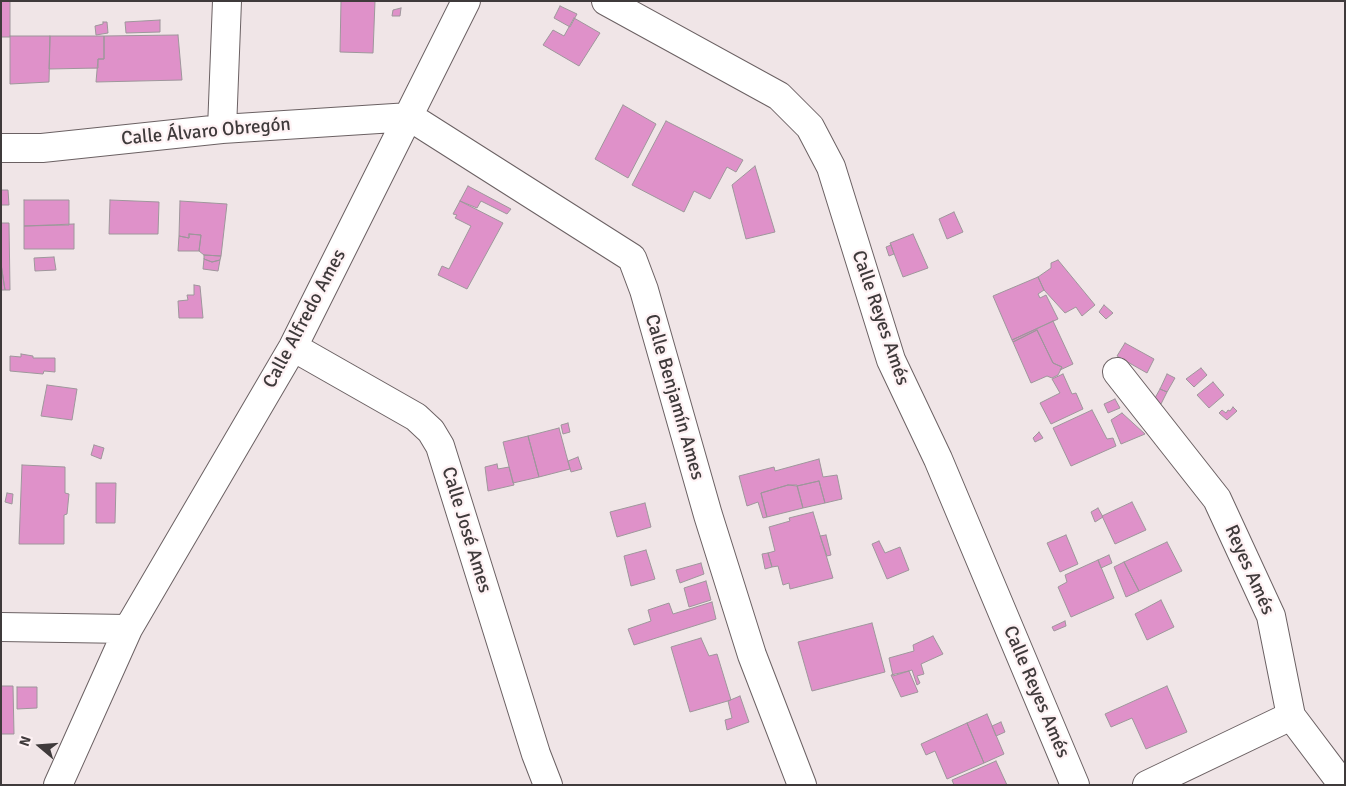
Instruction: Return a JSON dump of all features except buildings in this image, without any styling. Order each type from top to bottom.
[{"type":"street","points":[[222,129],[227,1]]},
{"type":"street","name":"Calle Alfredo Ames","points":[[58,785],[128,629],[293,347],[410,117],[466,1]]},
{"type":"street","name":"Calle Reyes Amés","points":[[606,1],[780,96],[810,126],[830,167],[891,360],[938,459],[1075,785]]},
{"type":"street","name":"Calle Álvaro Obregón","points":[[1,148],[42,148],[222,129],[410,117]]},
{"type":"street","name":"Calle Benjamín Ames","points":[[410,117],[632,258],[644,290],[708,515],[752,655],[802,785]]},
{"type":"street","name":"Calle José Ames","points":[[293,347],[416,417],[431,431],[440,446],[536,754],[548,785]]},
{"type":"street","name":"Reyes Amés","points":[[1117,372],[1217,499],[1271,616],[1290,716],[1343,785]]},
{"type":"street","points":[[1,627],[128,629]]},
{"type":"street","points":[[1147,785],[1290,716]]}]
